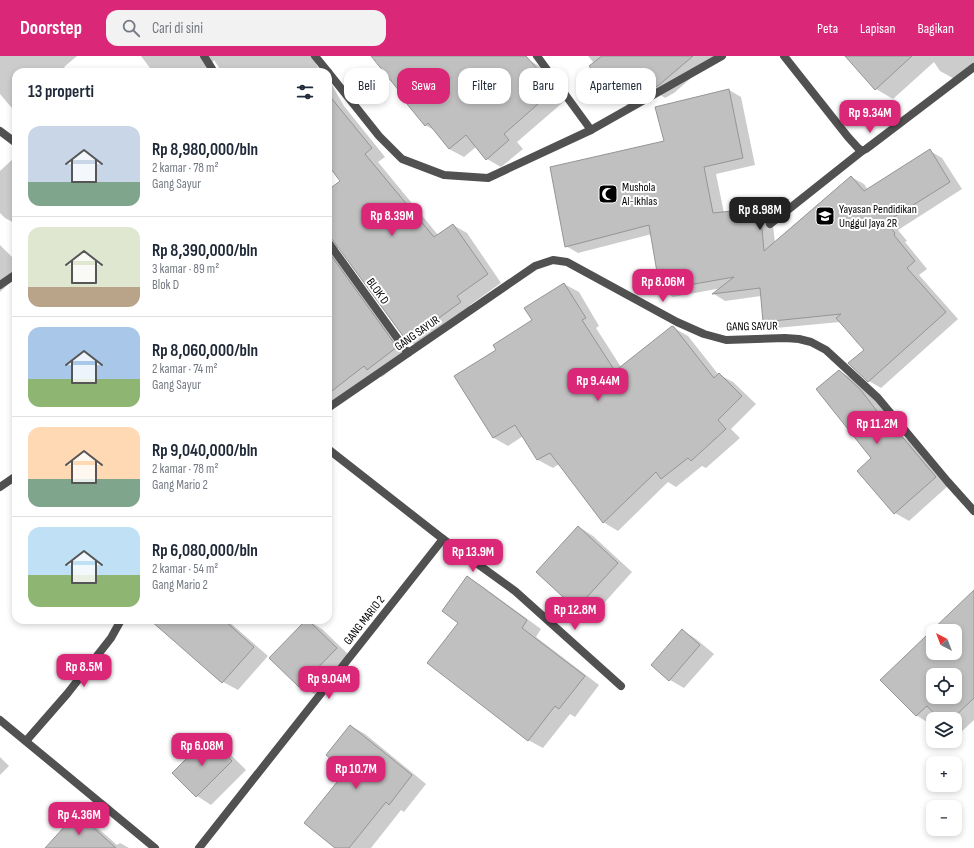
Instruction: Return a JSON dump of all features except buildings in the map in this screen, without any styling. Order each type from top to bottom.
[{"type":"street","points":[[204,56],[212,68]]},
{"type":"street","points":[[316,56],[325,68]]},
{"type":"street","points":[[537,56],[591,130]]},
{"type":"street","points":[[332,77],[379,136],[402,159],[444,175],[488,178],[591,130],[722,56]]},
{"type":"street","points":[[784,56],[853,142],[862,150]]},
{"type":"street","points":[[770,224],[862,150],[866,149],[974,67]]},
{"type":"street","points":[[0,131],[12,140]]},
{"type":"street","name":"BLOK D","points":[[332,248],[408,353]]},
{"type":"street","name":"GANG SAYUR","points":[[332,405],[535,266],[553,260],[567,262],[677,322],[704,334],[726,340],[799,339],[811,342],[826,350],[878,398],[974,511]]},
{"type":"street","points":[[0,285],[12,277]]},
{"type":"street","points":[[332,452],[443,539],[515,591],[620,686]]},
{"type":"street","points":[[0,487],[12,479]]},
{"type":"street","name":"GANG MARIO 2","points":[[199,848],[443,539]]},
{"type":"street","points":[[26,741],[67,694],[111,638],[119,624]]},
{"type":"street","points":[[0,720],[155,848]]},
{"type":"place","name":"Mushola Al-Ikhlas","points":[[608,194]]},
{"type":"place","name":"Yayasan Pendidikan Unggul Jaya 2R","points":[[825,216]]}]
